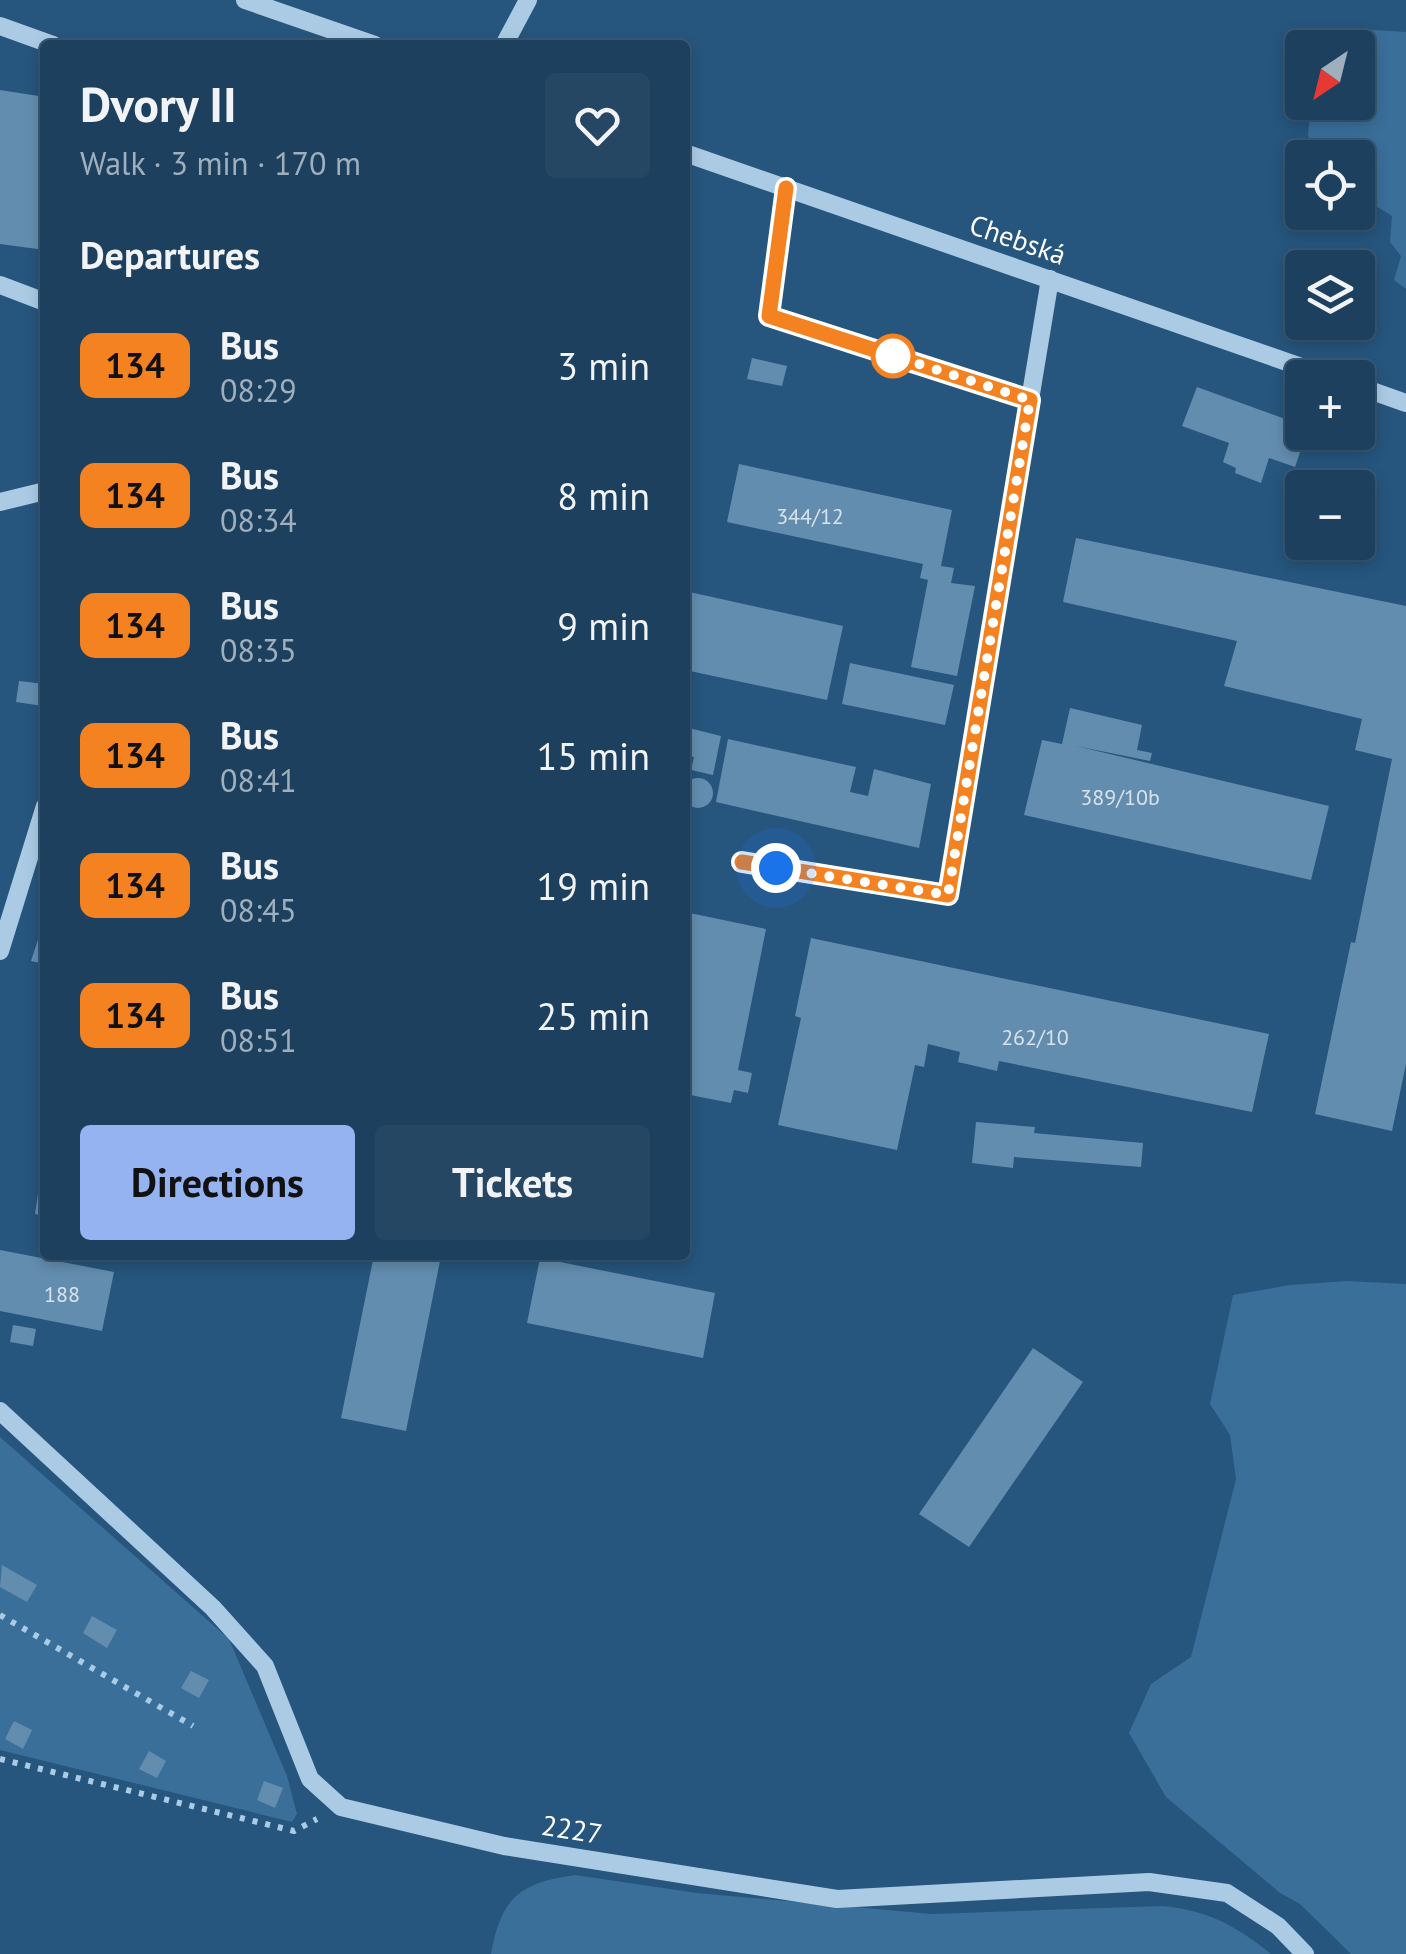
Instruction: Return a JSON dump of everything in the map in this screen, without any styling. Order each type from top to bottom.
[{"type":"street","points":[[245,0],[360,40]]},
{"type":"street","points":[[507,40],[528,0]]},
{"type":"street","points":[[0,26],[40,40]]},
{"type":"street","name":"Chebská","points":[[690,154],[1285,361]]},
{"type":"street","points":[[786,188],[769,316],[1030,400]]},
{"type":"street","points":[[742,862],[948,895],[1050,279]]},
{"type":"street","points":[[0,285],[40,300]]},
{"type":"street","points":[[1375,392],[1406,403]]},
{"type":"street","points":[[0,502],[40,491]]},
{"type":"street","points":[[0,952],[40,822]]},
{"type":"street","points":[[0,1411],[214,1608],[265,1666],[310,1779],[340,1807]]},
{"type":"street","name":"2227","points":[[340,1807],[504,1846],[836,1899],[1149,1882],[1226,1893],[1278,1926],[1305,1954]]},
{"type":"path","points":[[0,1615],[193,1726]]},
{"type":"path","points":[[0,1760],[294,1831],[340,1807]]},
{"type":"shaded area","points":[[1375,30],[1406,32],[1406,289],[1394,280],[1401,256],[1390,242],[1392,216],[1375,206],[1375,140],[1309,140],[1309,120],[1375,120]]},
{"type":"shaded area","points":[[1348,1281],[1406,1284],[1406,1954],[1351,1954],[1300,1904],[1280,1893],[1166,1797],[1129,1733],[1151,1684],[1191,1657],[1236,1479],[1230,1435],[1210,1404],[1233,1295],[1290,1285]]},
{"type":"shaded area","points":[[0,1437],[229,1639],[287,1776],[297,1814],[292,1822],[0,1750]]},
{"type":"shaded area","points":[[575,1875],[697,1893],[932,1914],[1163,1906],[1221,1921],[1271,1954],[491,1954],[500,1919],[516,1897],[540,1883]]},
{"type":"building","points":[[0,90],[40,96],[40,249],[0,244]]},
{"type":"building","points":[[752,358],[787,366],[782,386],[747,379]]},
{"type":"building","points":[[1197,387],[1285,419],[1285,450],[1301,450],[1295,467],[1269,458],[1261,483],[1235,473],[1236,468],[1223,462],[1229,443],[1182,426]]},
{"type":"building","points":[[739,464],[952,510],[941,566],[954,568],[951,583],[975,586],[957,676],[911,667],[928,580],[920,578],[923,564],[727,522]]},
{"type":"building","points":[[1076,538],[1406,606],[1406,1064],[1392,1131],[1315,1114],[1392,759],[1355,750],[1362,719],[1224,686],[1237,641],[1063,602]]},
{"type":"building","points":[[690,592],[843,626],[827,700],[690,671]]},
{"type":"building","points":[[850,663],[954,685],[945,725],[842,704]]},
{"type":"building","points":[[19,681],[40,683],[40,706],[16,702]]},
{"type":"building","points":[[1070,708],[1142,725],[1137,750],[1152,753],[1150,761],[1076,746],[1329,806],[1311,880],[1024,815],[1042,740],[1062,744]]},
{"type":"building","points":[[690,728],[721,736],[713,775],[691,770],[694,757],[690,756]]},
{"type":"building","points":[[728,739],[856,767],[850,792],[868,796],[874,769],[931,784],[919,848],[716,802]]},
{"type":"building","points":[[704,779],[712,787],[709,804],[690,806],[690,780]]},
{"type":"building","points":[[690,913],[766,929],[738,1070],[752,1073],[748,1093],[734,1090],[731,1103],[690,1095]]},
{"type":"building","points":[[40,933],[40,963],[31,961]]},
{"type":"building","points":[[811,938],[1269,1034],[1252,1112],[999,1061],[997,1071],[958,1062],[960,1052],[928,1044],[924,1067],[915,1065],[897,1150],[778,1125],[801,1018],[795,1016]]},
{"type":"building","points":[[976,1122],[1035,1127],[1034,1133],[1143,1143],[1141,1167],[1014,1157],[1013,1168],[972,1163]]},
{"type":"building","points":[[40,1181],[40,1215],[35,1214]]},
{"type":"building","points":[[0,1250],[114,1272],[102,1331],[0,1311]]},
{"type":"building","points":[[373,1260],[440,1260],[406,1431],[341,1418]]},
{"type":"building","points":[[540,1260],[715,1293],[703,1358],[527,1323]]},
{"type":"building","points":[[13,1325],[36,1329],[33,1346],[10,1342]]},
{"type":"building","points":[[1033,1348],[1083,1382],[969,1547],[919,1514]]},
{"type":"building","points":[[2,1565],[37,1585],[27,1602],[0,1587]]},
{"type":"building","points":[[92,1616],[117,1630],[107,1648],[83,1633]]},
{"type":"building","points":[[191,1671],[209,1680],[199,1698],[181,1688]]},
{"type":"building","points":[[14,1721],[32,1730],[23,1749],[5,1739]]},
{"type":"building","points":[[149,1751],[166,1761],[157,1778],[139,1769]]},
{"type":"building","points":[[264,1781],[283,1788],[275,1808],[257,1800]]},
{"type":"bus line","name":"134","points":[[742,862],[948,895],[1030,400],[769,316],[786,188]]},
{"type":"route","points":[[776,868],[948,895],[1030,400],[876,350],[893,356]]}]
